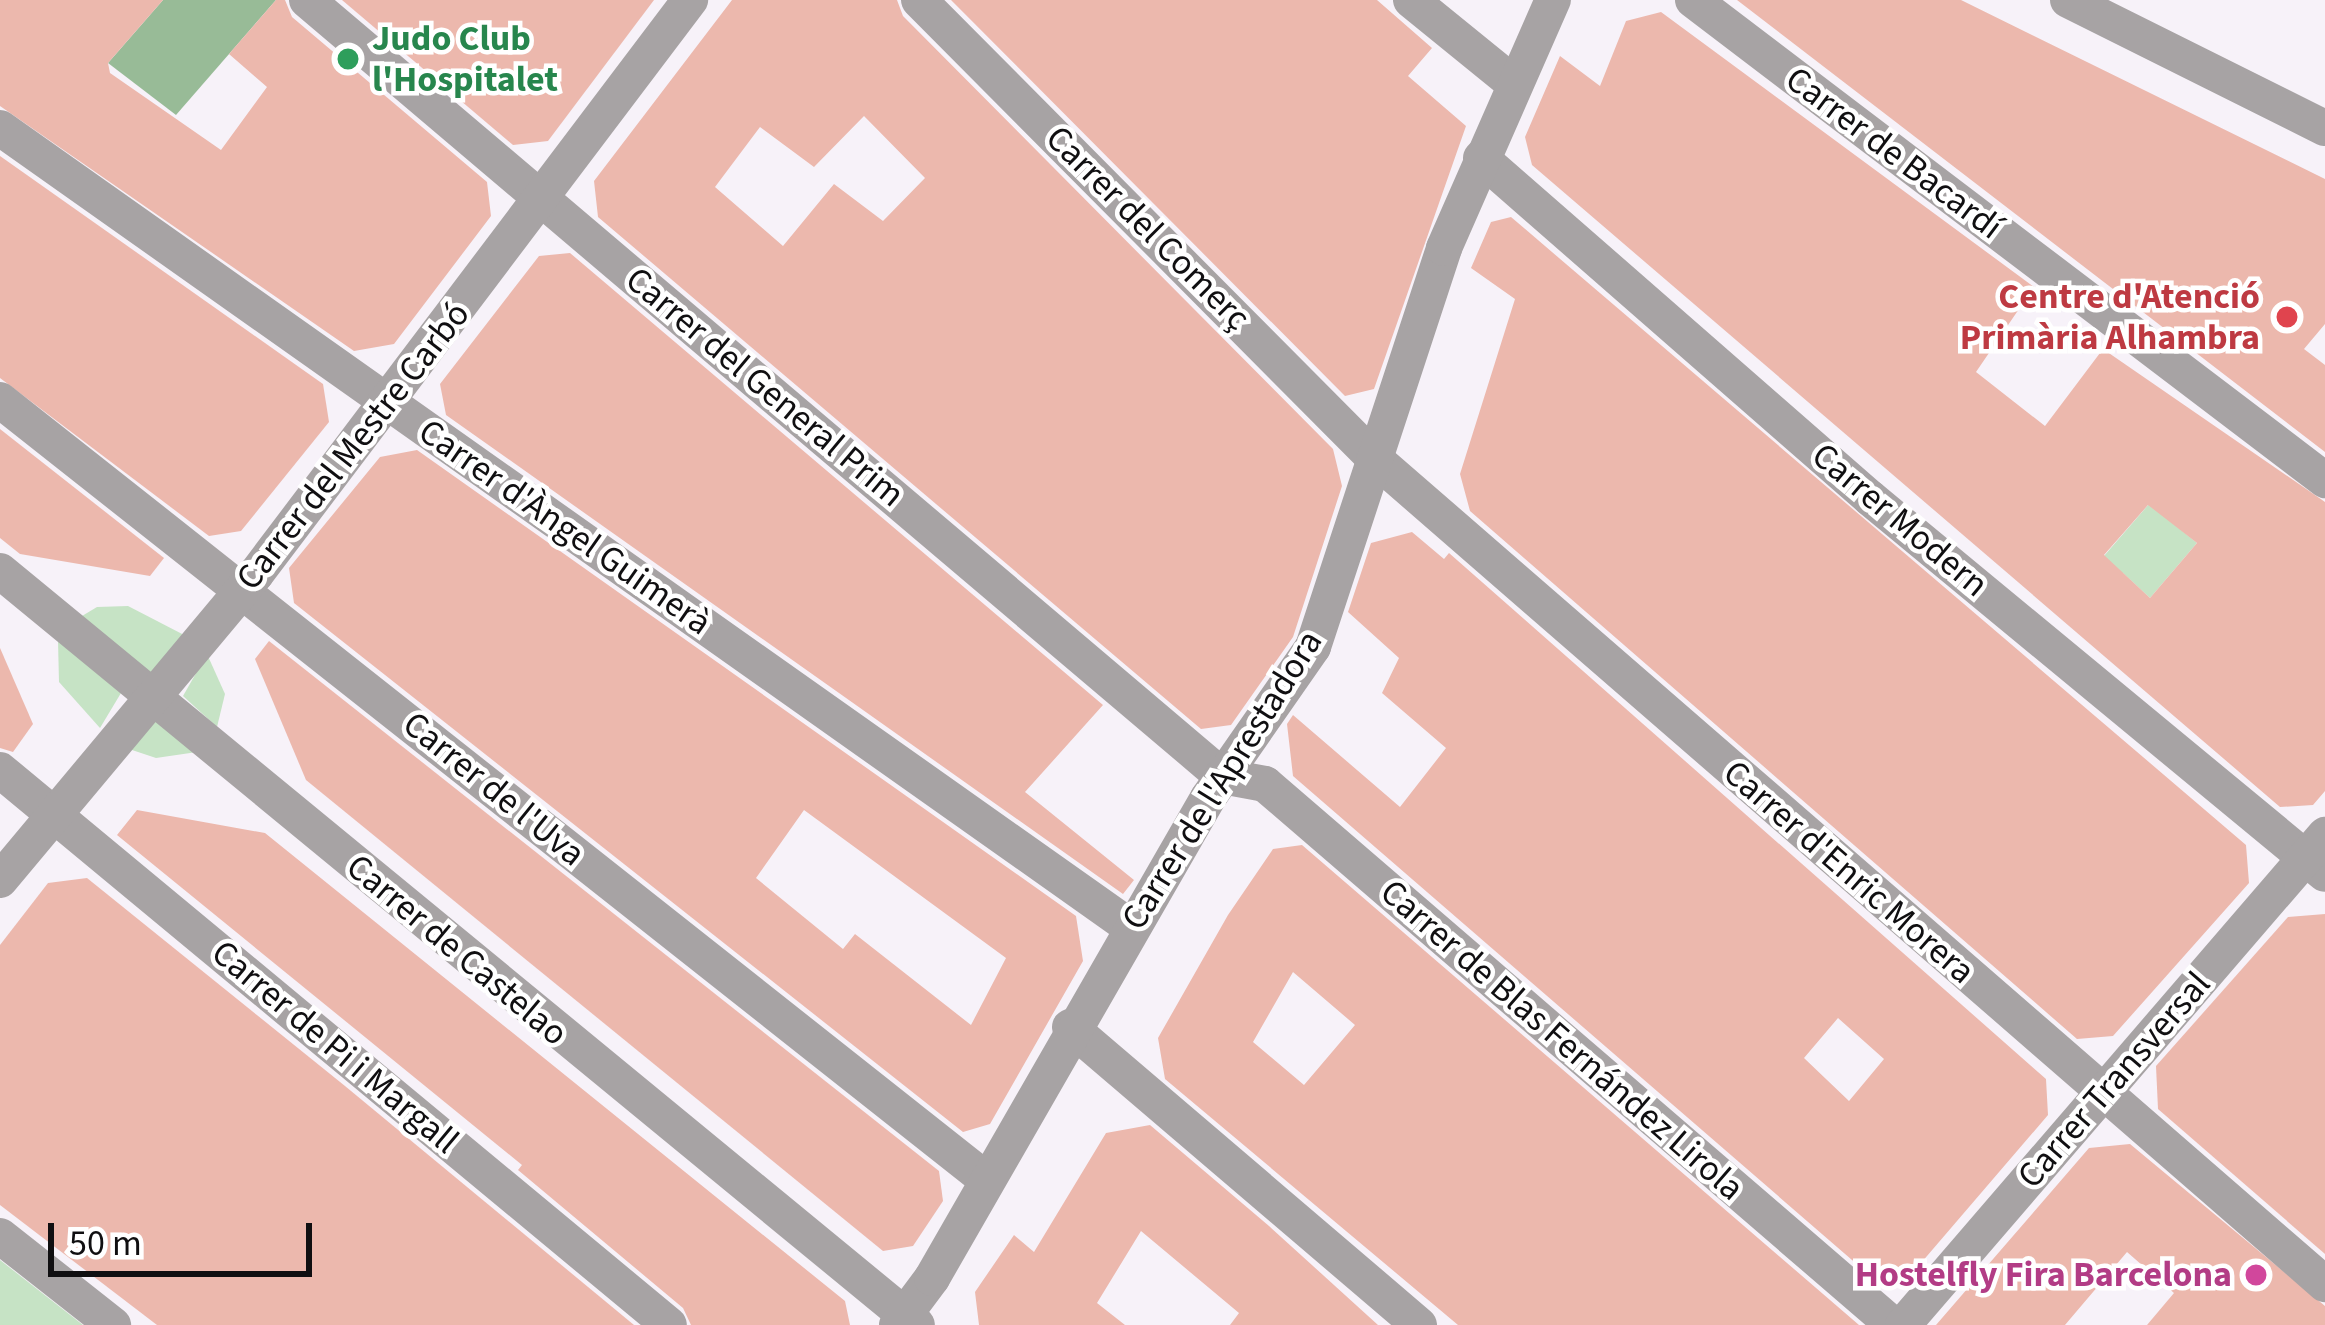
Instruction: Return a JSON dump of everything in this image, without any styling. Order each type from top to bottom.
[{"type":"street","name":"Carrer del General Prim","points":[[308,0],[1222,776]]},
{"type":"street","name":"Carrer del Mestre Carbó","points":[[0,880],[53,811],[243,590],[690,0]]},
{"type":"street","name":"Carrer del Comerç","points":[[920,0],[1374,458]]},
{"type":"street","points":[[1412,0],[1514,83]]},
{"type":"street","name":"Carrer de l'Aprestadora","points":[[906,1322],[1129,926],[1222,776],[1313,647],[1374,458],[1481,158],[1553,0]]},
{"type":"street","name":"Carrer de Bacardí","points":[[1693,0],[2325,480]]},
{"type":"street","points":[[2068,0],[2325,128]]},
{"type":"street","name":"Carrer d'Àngel Guimerà","points":[[0,128],[1129,926]]},
{"type":"street","name":"Carrer Modern","points":[[1481,158],[1870,498],[2318,855]]},
{"type":"street","name":"Carrer de l'Uva","points":[[0,400],[987,1180]]},
{"type":"street","name":"Carrer d'Enric Morera","points":[[1374,458],[2325,1284]]},
{"type":"street","name":"Carrer de Castelao","points":[[0,572],[906,1322]]},
{"type":"street","name":"Carrer de Pi i Margall","points":[[0,770],[669,1325]]},
{"type":"street","name":"Carrer de Blas Fernández Lirola","points":[[1222,776],[1265,784],[1893,1325]]},
{"type":"street","name":"Carrer Transversal","points":[[1903,1325],[2102,1094],[2318,855]]},
{"type":"street","points":[[1070,1027],[1419,1325]]},
{"type":"street","points":[[0,1236],[113,1325]]},
{"type":"green space","points":[[163,0],[276,0],[176,115],[108,63]]},
{"type":"green space","points":[[2149,504],[2197,543],[2150,598],[2123,573],[2091,571]]},
{"type":"green space","points":[[128,606],[188,637],[151,673],[77,619],[97,607]]},
{"type":"green space","points":[[58,641],[121,693],[100,728],[59,682]]},
{"type":"green space","points":[[207,654],[225,694],[217,727],[183,696]]},
{"type":"green space","points":[[157,720],[197,752],[156,758],[126,748]]},
{"type":"green space","points":[[0,1260],[83,1325],[0,1325]]},
{"type":"building","points":[[0,0],[163,0],[108,63],[110,73],[221,150],[267,87],[229,54],[276,0],[285,0],[292,17],[487,182],[491,216],[394,344],[354,351],[0,106]]},
{"type":"building","points":[[342,0],[654,0],[548,141],[513,145]]},
{"type":"building","points":[[732,0],[897,0],[903,16],[1333,449],[1342,486],[1293,637],[1231,725],[1201,729],[598,217],[594,181]],"holes":[[[864,116],[925,178],[883,221],[834,184],[783,246],[715,187],[760,127],[814,167]]]},
{"type":"building","points":[[951,0],[1377,0],[1432,48],[1408,76],[1466,126],[1374,389],[1345,396]]},
{"type":"building","points":[[1737,0],[1961,0],[2325,179],[2325,324],[2304,349],[2325,365],[2325,452]]},
{"type":"building","points":[[1661,12],[2034,287],[1976,372],[2045,426],[2103,349],[2325,502],[2325,791],[2313,805],[2280,807],[1532,165],[1525,137],[1560,56],[1600,86],[1626,21]],"holes":[[[2148,505],[2197,543],[2150,598],[2104,555]]]},
{"type":"building","points":[[0,156],[323,384],[329,422],[241,531],[209,536],[0,378]]},
{"type":"building","points":[[1511,217],[2246,845],[2249,883],[2113,1036],[2077,1039],[1470,511],[1460,474],[1515,299],[1471,268],[1491,222]]},
{"type":"building","points":[[570,253],[1103,705],[1025,792],[1134,880],[1123,894],[446,415],[440,384],[539,256]]},
{"type":"building","points":[[0,429],[164,558],[150,576],[20,554],[0,538]]},
{"type":"building","points":[[417,450],[1076,916],[1083,961],[990,1124],[963,1132],[294,603],[289,568],[380,457]],"holes":[[[804,810],[1006,958],[971,1025],[855,934],[843,949],[756,878]]]},
{"type":"building","points":[[1412,532],[1444,559],[1449,553],[2046,1079],[2048,1115],[1909,1277],[1874,1279],[1293,776],[1287,724],[1293,715],[1400,807],[1446,748],[1382,693],[1399,658],[1348,612],[1371,543]],"holes":[[[1838,1018],[1884,1059],[1849,1101],[1804,1058]]]},
{"type":"building","points":[[269,641],[939,1171],[943,1201],[913,1246],[883,1251],[306,780],[255,659]]},
{"type":"building","points":[[0,648],[33,724],[13,752],[0,748]]},
{"type":"building","points":[[137,810],[265,833],[845,1301],[850,1325],[691,1325],[683,1308],[518,1170],[522,1165],[117,835]]},
{"type":"building","points":[[1302,845],[1859,1325],[1458,1325],[1165,1079],[1158,1038],[1228,915],[1273,849]],"holes":[[[1293,972],[1355,1025],[1304,1085],[1253,1042]]]},
{"type":"building","points":[[87,878],[634,1325],[157,1325],[0,1205],[0,945],[48,883]]},
{"type":"building","points":[[2325,914],[2325,1254],[2158,1109],[2156,1066],[2288,917]]},
{"type":"building","points":[[1150,1125],[1378,1325],[1230,1325],[1239,1313],[1141,1231],[1097,1303],[1125,1325],[979,1325],[975,1292],[1014,1235],[1034,1252],[1106,1133]]},
{"type":"building","points":[[2130,1144],[2325,1306],[2325,1325],[2147,1325],[2174,1293],[2127,1252],[2065,1325],[1936,1325],[2089,1148]]},
{"type":"place","name":"Judo Club l'Hospitalet","points":[[348,59]]},
{"type":"place","name":"Centre d'Atenció Primària Alhambra","points":[[2287,317]]},
{"type":"place","name":"Hostelfly Fira Barcelona","points":[[2256,1275]]}]
